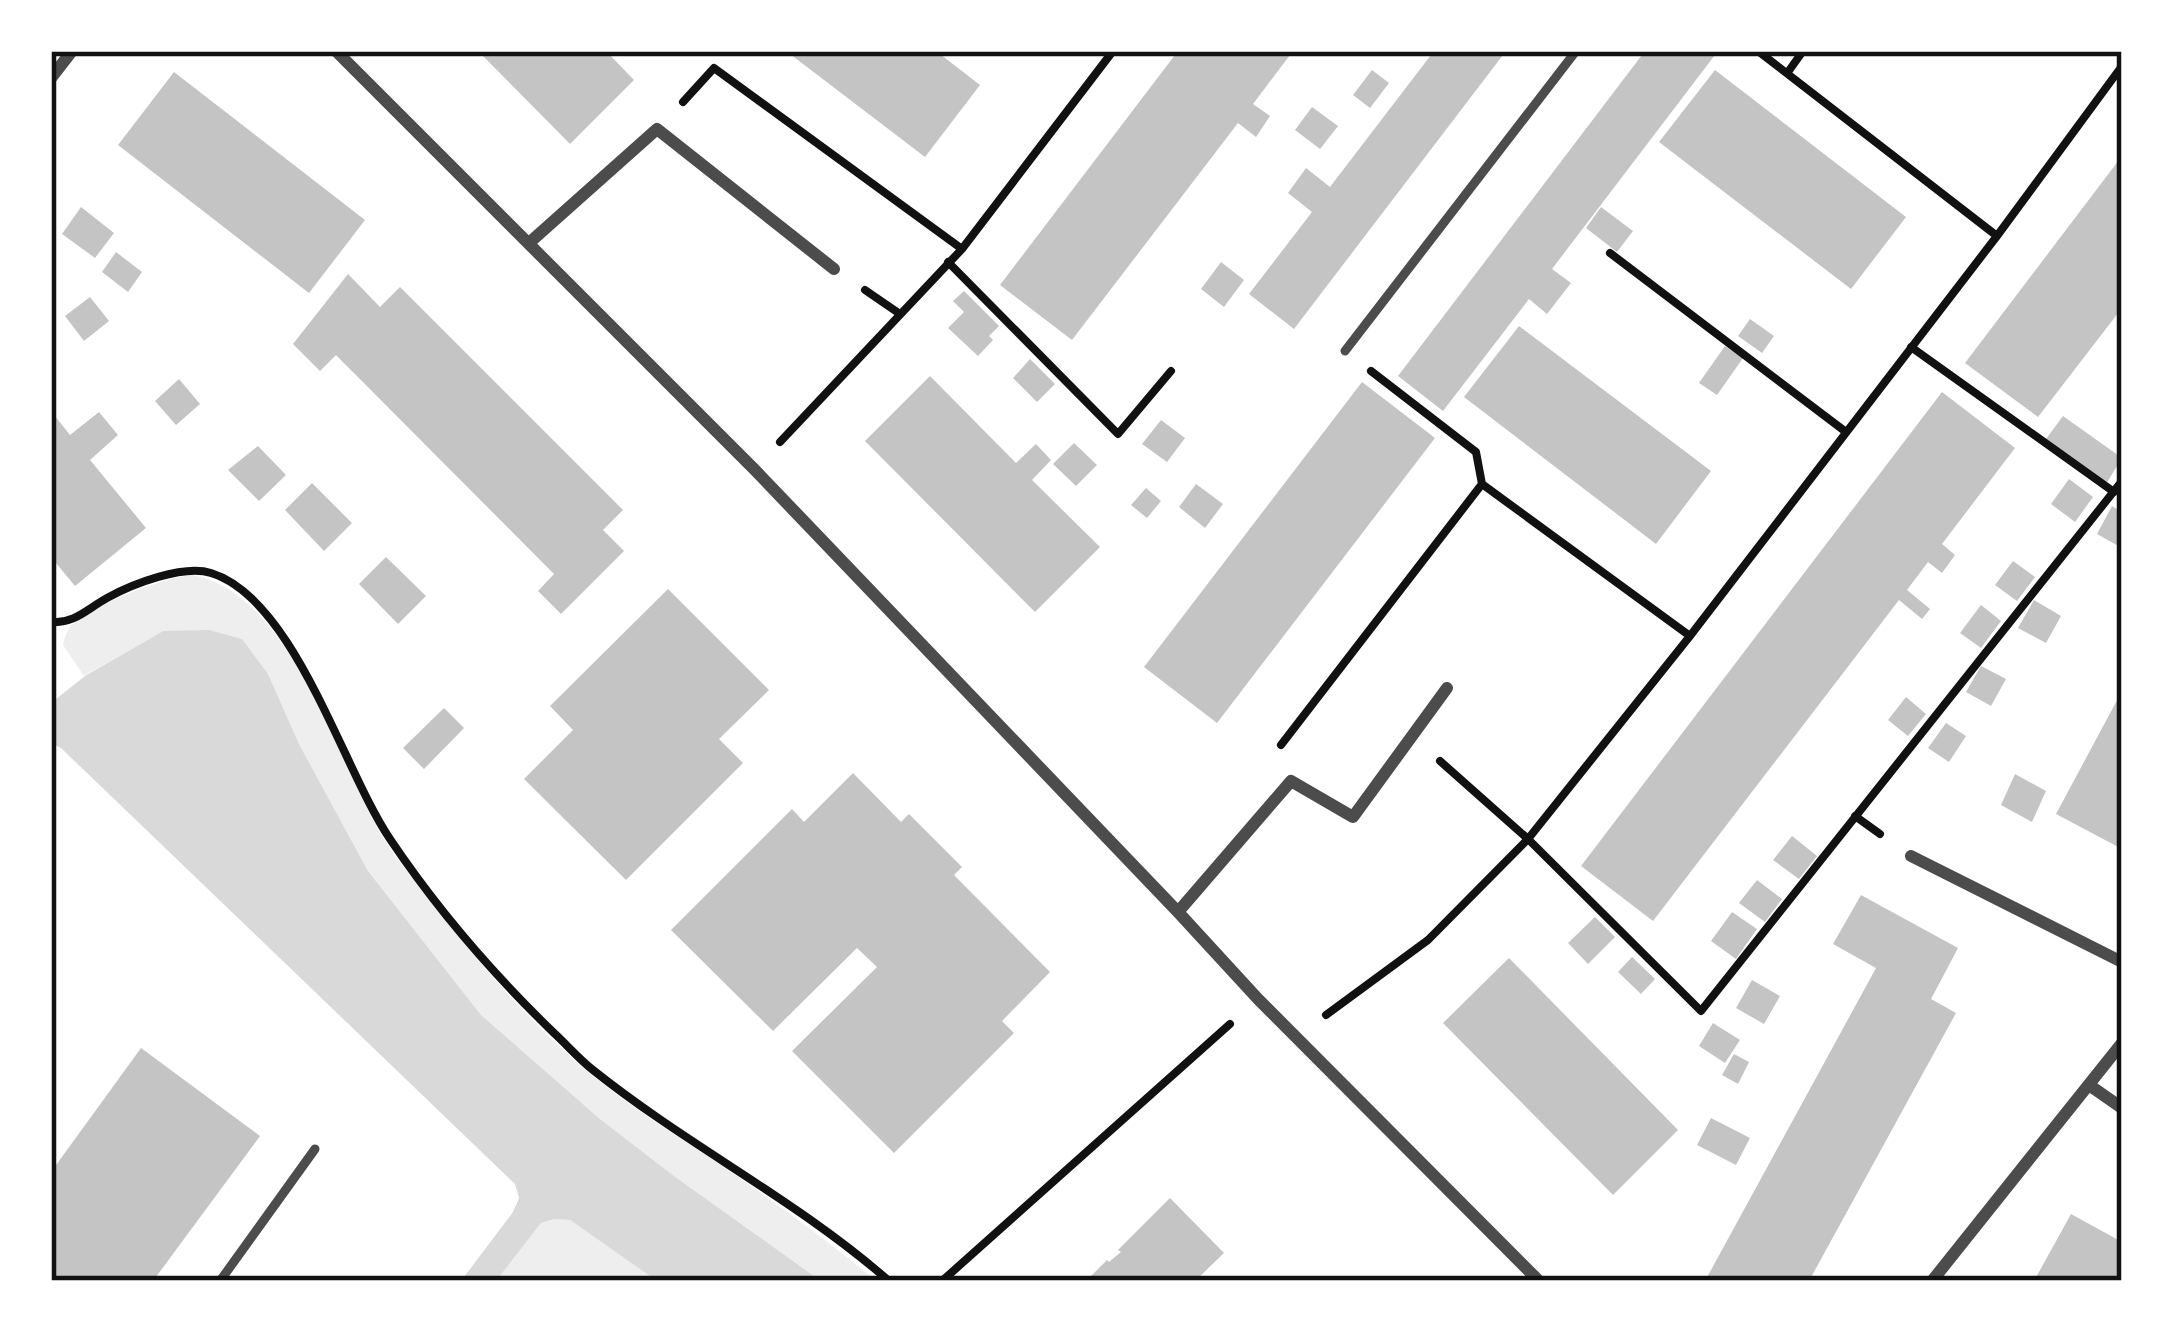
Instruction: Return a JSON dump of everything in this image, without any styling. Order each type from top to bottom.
[{"type":"street","points":[[51,78],[72,51]]},
{"type":"street","points":[[336,51],[754,469],[1258,999],[1539,1281]]},
{"type":"street","points":[[530,243],[657,129],[834,268]]},
{"type":"street","points":[[1178,912],[1291,781],[1353,817],[1447,688]]},
{"type":"street","points":[[1911,856],[2122,962]]},
{"type":"street","points":[[1932,1281],[2122,1042]]},
{"type":"street","points":[[2089,1085],[2122,1108]]},
{"type":"lane","points":[[1346,351],[1576,51]]},
{"type":"lane","points":[[220,1281],[315,1149]]},
{"type":"path","points":[[754,469],[962,248],[1113,51]]},
{"type":"path","points":[[1758,51],[1996,236]]},
{"type":"path","points":[[1788,72],[1804,51]]},
{"type":"path","points":[[1296,1037],[1427,940],[1528,839],[1690,636],[2122,66]]},
{"type":"path","points":[[657,129],[714,68],[962,248]]},
{"type":"path","points":[[1610,253],[1846,432]]},
{"type":"path","points":[[948,262],[1118,434],[1171,371]]},
{"type":"path","points":[[1911,347],[2114,493]]},
{"type":"path","points":[[1346,351],[1476,452],[1482,484],[1690,636]]},
{"type":"path","points":[[1412,736],[1528,839],[1701,1011],[2122,482]]},
{"type":"path","points":[[1291,781],[1281,744],[1482,484]]},
{"type":"path","points":[[51,622],[67,623],[110,596],[173,573],[211,573],[237,586],[274,622],[298,659],[388,836],[501,982],[592,1069],[809,1217],[889,1281]]},
{"type":"path","points":[[942,1281],[1258,999]]},
{"type":"shaded area","points":[[192,575],[227,588],[257,613],[284,646],[308,684],[384,839],[530,1018],[604,1085],[781,1207],[876,1281],[821,1281],[600,1119],[481,1015],[368,871],[299,744],[268,674],[163,631],[84,676],[63,645],[70,627],[128,594]]},
{"type":"shaded area","points":[[209,630],[242,639],[268,674],[299,744],[368,871],[481,1015],[600,1119],[821,1281],[657,1281],[570,1220],[554,1219],[541,1223],[496,1281],[461,1281],[513,1212],[519,1198],[515,1184],[51,743],[51,703],[85,676],[163,631]]},
{"type":"shaded area","points":[[570,1220],[657,1281],[496,1281],[541,1223]]},
{"type":"building","points":[[478,51],[606,51],[634,80],[570,144]]},
{"type":"building","points":[[786,51],[936,51],[980,85],[925,157]]},
{"type":"building","points":[[1178,51],[1293,51],[1253,104],[1270,116],[1256,137],[1238,123],[1072,340],[1000,285]]},
{"type":"building","points":[[1434,51],[1506,51],[1294,329],[1249,294],[1312,212],[1288,193],[1306,168],[1330,187]]},
{"type":"building","points":[[1645,51],[1718,51],[1552,269],[1571,283],[1547,314],[1529,299],[1443,411],[1398,376]]},
{"type":"building","points":[[1372,70],[1389,83],[1370,108],[1353,95]]},
{"type":"building","points":[[1715,70],[1906,217],[1851,289],[1659,142]]},
{"type":"building","points":[[174,72],[365,220],[309,293],[118,145]]},
{"type":"building","points":[[1312,107],[1338,126],[1320,149],[1295,130]]},
{"type":"building","points":[[2122,156],[2122,308],[2038,417],[1965,363]]},
{"type":"building","points":[[81,207],[114,233],[95,258],[62,234]]},
{"type":"building","points":[[1601,207],[1633,231],[1617,252],[1586,228]]},
{"type":"building","points":[[116,252],[142,272],[128,292],[102,272]]},
{"type":"building","points":[[1221,262],[1244,280],[1224,307],[1201,289]]},
{"type":"building","points":[[348,274],[380,307],[400,287],[623,510],[603,530],[624,551],[561,614],[538,591],[554,574],[336,355],[320,371],[293,344]]},
{"type":"building","points":[[964,291],[999,326],[978,356],[948,328],[964,312],[953,301]]},
{"type":"building","points":[[90,297],[109,321],[84,341],[65,316]]},
{"type":"building","points":[[1750,319],[1774,336],[1762,353],[1738,336]]},
{"type":"building","points":[[1519,326],[1711,471],[1656,544],[1464,397]]},
{"type":"building","points":[[1725,346],[1743,358],[1717,395],[1699,383]]},
{"type":"building","points":[[1030,359],[1055,384],[1037,402],[1013,378]]},
{"type":"building","points":[[930,376],[1016,463],[1036,444],[1051,460],[1032,480],[1100,547],[1035,612],[865,441]]},
{"type":"building","points":[[179,379],[200,404],[176,425],[155,401]]},
{"type":"building","points":[[1362,382],[1435,438],[1217,723],[1144,667]]},
{"type":"building","points":[[1942,392],[2015,448],[1942,544],[1955,555],[1942,573],[1928,562],[1907,590],[1930,609],[1922,619],[1899,600],[1653,921],[1581,866]]},
{"type":"building","points":[[51,411],[70,435],[99,412],[118,435],[90,460],[146,528],[75,586],[51,557]]},
{"type":"building","points":[[2063,416],[2122,458],[2106,484],[2046,439]]},
{"type":"building","points":[[1161,420],[1185,438],[1167,462],[1142,444]]},
{"type":"building","points":[[1074,443],[1097,465],[1076,486],[1053,464]]},
{"type":"building","points":[[258,446],[286,475],[259,501],[228,470]]},
{"type":"building","points":[[2069,479],[2093,497],[2075,522],[2051,504]]},
{"type":"building","points":[[312,483],[352,523],[324,551],[285,510]]},
{"type":"building","points":[[1196,484],[1223,504],[1205,528],[1179,507]]},
{"type":"building","points":[[1146,488],[1161,501],[1147,518],[1131,505]]},
{"type":"building","points":[[2112,506],[2122,512],[2122,548],[2097,534]]},
{"type":"building","points":[[386,557],[426,596],[398,624],[359,584]]},
{"type":"building","points":[[2013,561],[2035,577],[2017,601],[1995,585]]},
{"type":"building","points":[[668,589],[769,690],[719,739],[743,763],[626,880],[524,779],[573,730],[550,706]]},
{"type":"building","points":[[2034,600],[2061,616],[2046,643],[2018,628]]},
{"type":"building","points":[[1981,605],[2001,621],[1981,648],[1960,633]]},
{"type":"building","points":[[1981,666],[2006,679],[1991,706],[1966,692]]},
{"type":"building","points":[[2122,691],[2122,849],[2056,814]]},
{"type":"building","points":[[1906,697],[1926,714],[1908,736],[1888,720]]},
{"type":"building","points":[[444,708],[464,728],[424,769],[403,748]]},
{"type":"building","points":[[1946,723],[1966,736],[1949,762],[1928,748]]},
{"type":"building","points":[[853,773],[901,822],[909,814],[962,867],[954,875],[1050,972],[1002,1021],[1014,1033],[894,1153],[792,1051],[877,967],[857,948],[773,1031],[671,930],[792,809],[804,822]]},
{"type":"building","points":[[2015,774],[2046,791],[2032,822],[2001,805]]},
{"type":"building","points":[[1792,836],[1817,856],[1799,879],[1773,860]]},
{"type":"building","points":[[1757,880],[1782,899],[1765,922],[1739,903]]},
{"type":"building","points":[[1861,895],[1958,948],[1931,999],[1956,1013],[1809,1281],[1705,1281],[1876,968],[1833,944]]},
{"type":"building","points":[[1732,912],[1757,929],[1736,959],[1711,941]]},
{"type":"building","points":[[1595,917],[1615,937],[1588,964],[1568,943]]},
{"type":"building","points":[[1632,957],[1655,979],[1641,994],[1618,972]]},
{"type":"building","points":[[1509,958],[1678,1130],[1613,1195],[1443,1023]]},
{"type":"building","points":[[1752,980],[1780,996],[1764,1024],[1736,1008]]},
{"type":"building","points":[[1713,1023],[1740,1040],[1725,1063],[1699,1046]]},
{"type":"building","points":[[141,1048],[260,1136],[153,1281],[51,1281],[51,1172]]},
{"type":"building","points":[[1734,1054],[1749,1062],[1738,1084],[1722,1075]]},
{"type":"building","points":[[1711,1118],[1750,1138],[1736,1165],[1697,1145]]},
{"type":"building","points":[[1170,1198],[1224,1253],[1195,1281],[1086,1281],[1121,1252],[1118,1250]]},
{"type":"building","points":[[2071,1214],[2122,1242],[2122,1281],[2034,1281]]}]
